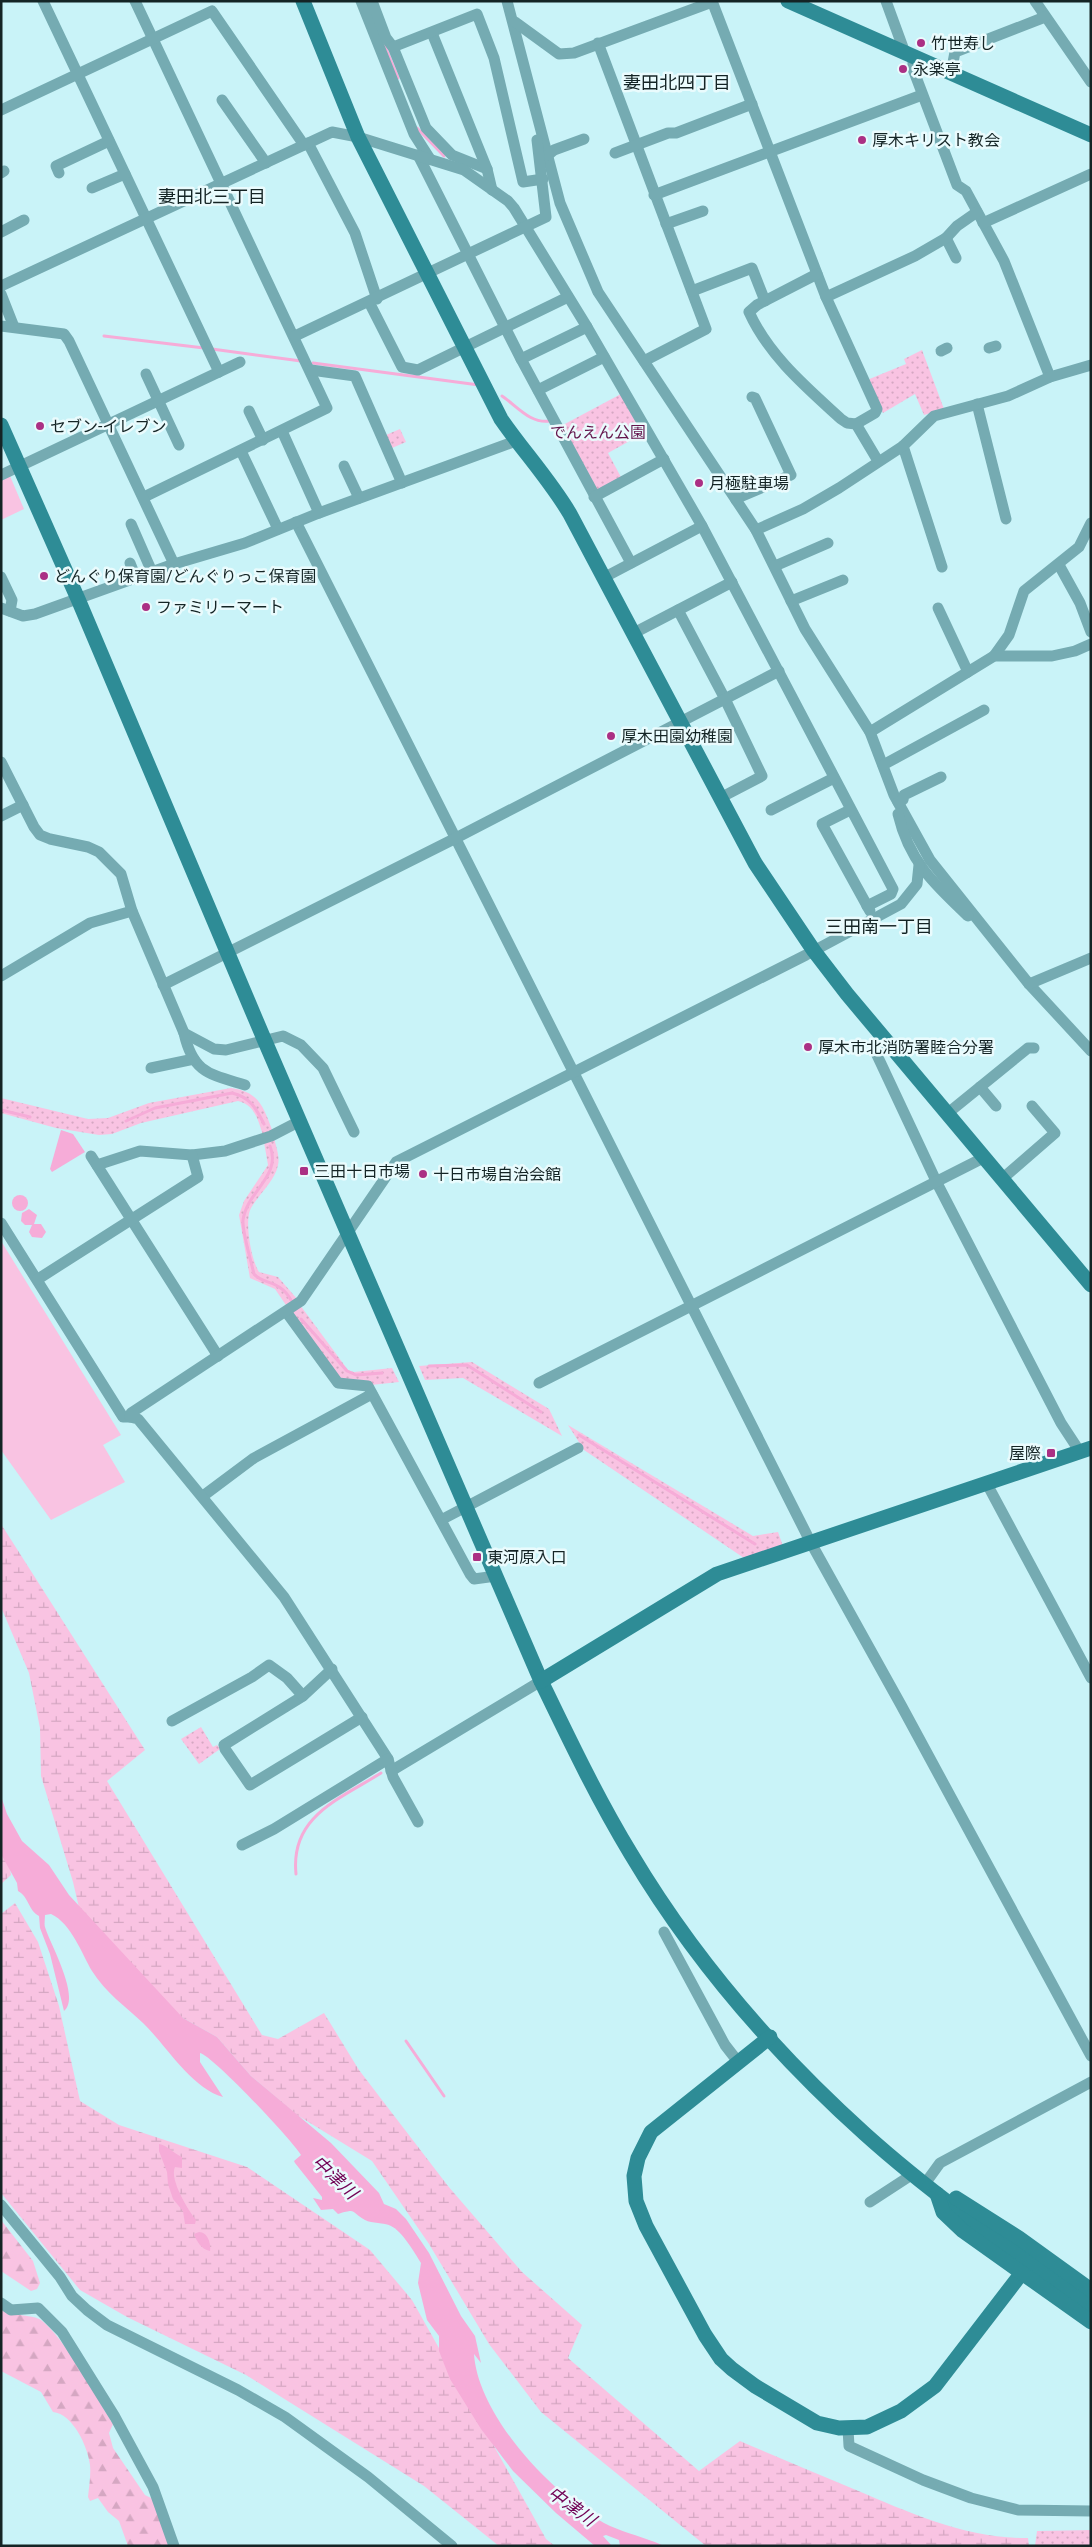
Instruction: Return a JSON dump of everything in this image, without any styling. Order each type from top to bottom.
[{"type":"street","points":[[43,1],[219,372]]},
{"type":"street","points":[[135,1],[294,336],[312,370],[328,408],[144,497]]},
{"type":"street","points":[[303,1],[358,137],[501,419],[558,494],[754,863],[814,951],[1091,1285]]},
{"type":"street","points":[[361,1],[414,134],[430,160]]},
{"type":"street","points":[[372,1],[386,38],[393,47],[426,128],[452,155],[487,169]]},
{"type":"street","points":[[507,1],[515,22],[560,203],[598,292],[756,530],[805,629],[870,732],[896,799],[930,860],[1029,984],[1091,1051]]},
{"type":"street","points":[[515,22],[559,54],[574,53],[712,1],[771,152],[817,274],[826,298],[877,409],[875,413],[856,424],[847,424],[841,419],[782,362],[761,333],[749,312],[765,301],[817,274]]},
{"type":"street","points":[[788,1],[1091,135]]},
{"type":"street","points":[[886,1],[909,55],[957,185],[966,191],[1004,261],[1050,377]]},
{"type":"street","points":[[1035,1],[1091,82]]},
{"type":"street","points":[[1,110],[78,72],[212,11],[306,144],[355,233],[373,300],[402,367],[418,370],[568,298]]},
{"type":"street","points":[[393,47],[477,14],[494,58],[523,182],[543,179]]},
{"type":"street","points":[[951,73],[955,52],[1045,17]]},
{"type":"street","points":[[432,33],[487,169],[492,190]]},
{"type":"street","points":[[598,43],[706,329],[644,361]]},
{"type":"street","points":[[654,195],[922,94]]},
{"type":"street","points":[[222,100],[266,163]]},
{"type":"street","points":[[615,153],[668,133],[676,133],[752,104]]},
{"type":"street","points":[[294,336],[546,217],[543,179],[536,134],[540,126]]},
{"type":"street","points":[[1,286],[332,132],[358,137],[418,154],[430,160],[464,170],[508,201],[587,327],[702,526],[893,889],[891,894],[867,906]]},
{"type":"street","points":[[548,155],[554,150],[584,139]]},
{"type":"street","points":[[56,167],[110,140]]},
{"type":"street","points":[[418,154],[505,329],[631,563]]},
{"type":"street","points":[[92,188],[125,174]]},
{"type":"street","points":[[983,223],[1091,174]]},
{"type":"street","points":[[666,224],[703,211]]},
{"type":"street","points":[[826,298],[915,256],[946,238],[957,226],[977,212]]},
{"type":"street","points":[[1,232],[22,224]]},
{"type":"street","points":[[946,238],[956,258]]},
{"type":"street","points":[[692,292],[752,268],[765,301]]},
{"type":"street","points":[[1,294],[14,327]]},
{"type":"street","points":[[1,326],[64,334],[144,497],[174,564]]},
{"type":"street","points":[[521,359],[587,327]]},
{"type":"street","points":[[538,390],[604,357]]},
{"type":"street","points":[[1,476],[19,466],[110,426],[240,362]]},
{"type":"street","points":[[756,530],[802,509],[903,446],[934,416],[1016,393],[1050,377],[1091,365]]},
{"type":"street","points":[[312,370],[355,376],[380,445],[402,483]]},
{"type":"street","points":[[146,374],[179,445]]},
{"type":"street","points":[[736,500],[790,475],[752,397]]},
{"type":"street","points":[[977,404],[1006,519]]},
{"type":"street","points":[[249,411],[263,440]]},
{"type":"street","points":[[856,424],[878,461]]},
{"type":"street","points":[[1,425],[78,599],[264,1039],[541,1681],[591,1783],[640,1869],[686,1936],[737,2001],[770,2038],[852,2122],[937,2194],[1091,2306]]},
{"type":"street","points":[[282,431],[318,513]]},
{"type":"street","points":[[1,577],[12,600],[6,610],[22,616],[35,614],[174,564],[245,543],[318,513],[516,441]]},
{"type":"street","points":[[903,446],[942,567]]},
{"type":"street","points":[[241,451],[278,529]]},
{"type":"street","points":[[594,497],[664,459]]},
{"type":"street","points":[[344,466],[359,498]]},
{"type":"street","points":[[296,522],[454,839],[692,1305],[810,1543],[902,1705],[1091,2056]]},
{"type":"street","points":[[870,732],[994,656],[1008,635],[1024,591],[1059,565],[1079,547],[1091,523]]},
{"type":"street","points":[[131,524],[152,572]]},
{"type":"street","points":[[603,578],[702,526]]},
{"type":"street","points":[[775,566],[823,543]]},
{"type":"street","points":[[130,563],[136,578]]},
{"type":"street","points":[[1059,565],[1080,603],[1091,632]]},
{"type":"street","points":[[791,601],[843,580]]},
{"type":"street","points":[[632,634],[732,582]]},
{"type":"street","points":[[938,608],[968,672]]},
{"type":"street","points":[[678,610],[725,699],[762,776],[720,798]]},
{"type":"street","points":[[994,656],[1052,656],[1075,651],[1091,644]]},
{"type":"street","points":[[163,985],[454,839],[779,671]]},
{"type":"street","points":[[883,765],[984,710]]},
{"type":"street","points":[[1,762],[22,805],[40,835],[88,847],[111,862],[120,874],[132,911],[198,1066],[210,1074],[245,1086]]},
{"type":"street","points":[[896,799],[903,800],[904,795],[941,777]]},
{"type":"street","points":[[771,810],[834,778]]},
{"type":"street","points":[[896,799],[900,822],[919,865],[934,884],[975,923],[982,924]]},
{"type":"street","points":[[1,816],[22,805]]},
{"type":"street","points":[[850,810],[822,824],[874,919]]},
{"type":"street","points":[[130,1417],[131,1413],[287,1313],[301,1301],[396,1162],[814,951],[901,904],[912,893],[917,884],[919,865]]},
{"type":"street","points":[[1,976],[90,923],[132,911]]},
{"type":"street","points":[[1029,984],[1091,958]]},
{"type":"street","points":[[184,1032],[214,1049],[226,1050],[264,1039],[283,1036],[301,1045],[323,1068],[354,1132]]},
{"type":"street","points":[[242,1845],[541,1681],[704,1580],[1085,1450],[1061,1424],[937,1183],[876,1053],[882,1035]]},
{"type":"street","points":[[948,1114],[1028,1048],[1034,1048]]},
{"type":"street","points":[[151,1068],[194,1058]]},
{"type":"street","points":[[980,1087],[996,1106]]},
{"type":"street","points":[[1002,1179],[1055,1133],[1032,1106]]},
{"type":"street","points":[[218,1356],[94,1160],[140,1151],[192,1155],[225,1151],[271,1136],[300,1121]]},
{"type":"street","points":[[38,1279],[198,1177],[192,1155]]},
{"type":"street","points":[[539,1382],[985,1158]]},
{"type":"street","points":[[1,1223],[38,1279],[123,1417],[138,1419],[284,1597],[362,1717],[390,1765],[418,1822]]},
{"type":"street","points":[[287,1313],[338,1383],[368,1386],[474,1579],[496,1576]]},
{"type":"street","points":[[203,1496],[254,1458],[372,1394]]},
{"type":"street","points":[[441,1520],[578,1448]]},
{"type":"street","points":[[987,1484],[1091,1678]]},
{"type":"street","points":[[172,1721],[190,1715],[268,1665],[287,1678],[303,1696]]},
{"type":"street","points":[[332,1669],[303,1696],[224,1745],[250,1785],[362,1717]]},
{"type":"street","points":[[664,1932],[725,2045],[739,2063]]},
{"type":"street","points":[[770,2038],[651,2132],[638,2158],[634,2176],[636,2201],[643,2221],[701,2329],[721,2359],[743,2378],[802,2415],[828,2427],[848,2429],[867,2427],[912,2404],[930,2391],[945,2376],[1022,2274]]},
{"type":"street","points":[[870,2202],[919,2180],[940,2163],[1091,2082]]},
{"type":"street","points":[[919,2180],[974,2209],[1091,2290]]},
{"type":"street","points":[[937,2194],[944,2212],[963,2231],[1091,2322]]},
{"type":"street","points":[[1,2205],[60,2277],[72,2296],[87,2310],[107,2324],[238,2390],[285,2417],[368,2477],[452,2546]]},
{"type":"street","points":[[1,2303],[11,2310],[38,2308],[62,2332],[115,2416],[153,2486],[174,2546]]},
{"type":"street","points":[[848,2429],[849,2446],[959,2495],[1018,2510],[1091,2510]]},
{"type":"green space","points":[[922,350],[944,409],[924,415],[915,394],[883,413],[867,380],[906,364],[904,359]]},
{"type":"green space","name":"でんえん公園","points":[[621,394],[644,433],[608,453],[622,479],[598,493],[561,426]]},
{"type":"green space","points":[[400,429],[406,442],[392,448],[386,435]]},
{"type":"green space","points":[[10,476],[24,509],[1,520],[1,481]]},
{"type":"green space","points":[[231,1088],[248,1093],[259,1102],[273,1132],[263,1135],[252,1110],[244,1103],[238,1101],[141,1123],[112,1134],[99,1135],[56,1128],[1,1113],[1,1098],[88,1119],[108,1118],[149,1103]]},
{"type":"green space","points":[[274,1138],[278,1165],[270,1182],[251,1208],[248,1230],[253,1259],[259,1272],[278,1277],[298,1300],[288,1308],[275,1289],[250,1278],[239,1215],[244,1201],[268,1165],[264,1142]]},
{"type":"green space","points":[[1,1241],[121,1435],[103,1445],[125,1482],[51,1520],[1,1450]]},
{"type":"green space","points":[[300,1305],[348,1370],[354,1372],[392,1368],[399,1382],[371,1385],[341,1379],[289,1314]]},
{"type":"green space","points":[[472,1362],[549,1409],[562,1436],[463,1378],[425,1380],[419,1366]]},
{"type":"green space","points":[[568,1425],[753,1536],[778,1532],[783,1546],[744,1558],[584,1450]]},
{"type":"green space","points":[[1,1524],[145,1750],[107,1781],[262,2035],[278,2039],[324,2013],[359,2070],[448,2186],[522,2272],[582,2325],[568,2358],[699,2471],[740,2441],[918,2516],[983,2534],[1028,2538],[1029,2546],[706,2546],[541,2412],[489,2344],[429,2244],[372,2161],[297,2115],[251,2076],[217,2037],[183,2018],[89,1950],[73,1882],[41,1776],[40,1728],[29,1673],[1,1607]]},
{"type":"green space","points":[[201,1727],[213,1747],[217,1745],[220,1749],[199,1764],[181,1739]]},
{"type":"green space","points":[[1,1823],[11,1875],[1,1884]]},
{"type":"green space","points":[[15,1903],[38,1942],[59,2006],[80,2101],[119,2125],[247,2167],[370,2250],[412,2300],[546,2539],[555,2546],[499,2546],[424,2486],[246,2375],[127,2317],[80,2290],[1,2193],[1,1914]]},
{"type":"green space","points":[[1,2220],[33,2261],[40,2283],[37,2289],[31,2291],[1,2271]]},
{"type":"green space","points":[[1,2308],[12,2313],[41,2320],[70,2354],[113,2424],[109,2433],[113,2448],[145,2495],[153,2499],[171,2546],[128,2546],[119,2521],[108,2512],[98,2498],[90,2501],[88,2497],[89,2458],[78,2432],[67,2419],[53,2412],[41,2392],[1,2371]]},
{"type":"green space","points":[[1091,2530],[1091,2546],[1035,2546],[1037,2531]]},
{"type":"water","points":[[61,1130],[73,1134],[85,1152],[52,1172],[50,1169]]},
{"type":"water","points":[[20,1195],[26,1197],[28,1203],[26,1209],[20,1211],[14,1209],[12,1203],[14,1197]]},
{"type":"water","points":[[29,1209],[37,1215],[34,1224],[41,1224],[46,1232],[42,1238],[32,1237],[29,1232],[32,1225],[25,1225],[21,1221],[22,1213]]},
{"type":"water","name":"中津川","points":[[1,1796],[7,1814],[22,1841],[49,1865],[69,1895],[183,2018],[217,2037],[251,2076],[331,2143],[379,2193],[384,2204],[396,2209],[406,2219],[429,2253],[461,2316],[475,2336],[481,2363],[474,2354],[479,2378],[489,2402],[503,2427],[521,2451],[562,2493],[584,2510],[604,2523],[664,2546],[620,2546],[619,2540],[606,2535],[603,2536],[612,2546],[595,2546],[556,2513],[513,2471],[481,2429],[450,2379],[439,2351],[439,2336],[427,2320],[418,2283],[421,2263],[404,2237],[391,2226],[368,2221],[351,2211],[338,2214],[333,2209],[321,2210],[313,2198],[322,2200],[322,2197],[294,2161],[301,2155],[295,2146],[235,2082],[200,2053],[200,2062],[223,2097],[200,2085],[152,2032],[103,1986],[92,1971],[70,1932],[58,1918],[51,1914],[45,1915],[45,1926],[67,1983],[68,2004],[64,2011],[50,1954],[40,1928],[39,1916],[18,1891],[17,1883],[1,1854]]},
{"type":"water","points":[[159,2144],[182,2157],[182,2168],[175,2167],[175,2179],[184,2202],[196,2220],[195,2224],[185,2224],[183,2211],[173,2199],[168,2184],[167,2172],[159,2151]]},
{"type":"water","points":[[199,2232],[207,2236],[210,2251],[204,2249],[198,2242],[194,2234]]},
{"type":"waterway","points":[[384,44],[398,78]]},
{"type":"waterway","points":[[417,128],[444,156]]},
{"type":"waterway","points":[[104,336],[204,348]]},
{"type":"waterway","points":[[212,349],[301,361]]},
{"type":"waterway","points":[[313,363],[479,385]]},
{"type":"waterway","points":[[502,396],[530,417],[536,420],[550,421]]},
{"type":"waterway","points":[[126,1121],[155,1108],[232,1093],[248,1100],[264,1124]]},
{"type":"waterway","points":[[1,1110],[30,1117]]},
{"type":"waterway","points":[[270,1146],[271,1166],[268,1175],[246,1210],[243,1220],[244,1231],[254,1274],[262,1280],[276,1285],[291,1300]]},
{"type":"waterway","points":[[301,1319],[347,1371],[356,1375],[382,1373]]},
{"type":"waterway","points":[[429,1366],[467,1365],[541,1412]]},
{"type":"waterway","points":[[579,1435],[755,1544]]},
{"type":"waterway","points":[[296,1874],[296,1854],[301,1837],[309,1823],[335,1801],[381,1773]]},
{"type":"waterway","points":[[406,2041],[444,2096]]},
{"type":"place","name":"竹世寿し","points":[[921,43]]},
{"type":"place","name":"永楽亭","points":[[903,69]]},
{"type":"place","name":"厚木キリスト教会","points":[[862,140]]},
{"type":"place","name":"セブン-イレブン","points":[[40,426]]},
{"type":"place","name":"月極駐車場","points":[[699,483]]},
{"type":"place","name":"どんぐり保育園/どんぐりっこ保育園","points":[[44,576]]},
{"type":"place","name":"ファミリーマート","points":[[146,607]]},
{"type":"place","name":"厚木田園幼稚園","points":[[611,736]]},
{"type":"place","name":"厚木市北消防署睦合分署","points":[[808,1047]]},
{"type":"place","name":"三田十日市場","points":[[304,1171]]},
{"type":"place","name":"十日市場自治会館","points":[[423,1174]]},
{"type":"place","name":"屋際","points":[[1051,1453]]},
{"type":"place","name":"東河原入口","points":[[477,1557]]},
{"type":"district","name":"妻田北四丁目","points":[[677,82]]},
{"type":"district","name":"妻田北三丁目","points":[[212,196]]},
{"type":"district","name":"三田南一丁目","points":[[879,926]]}]
